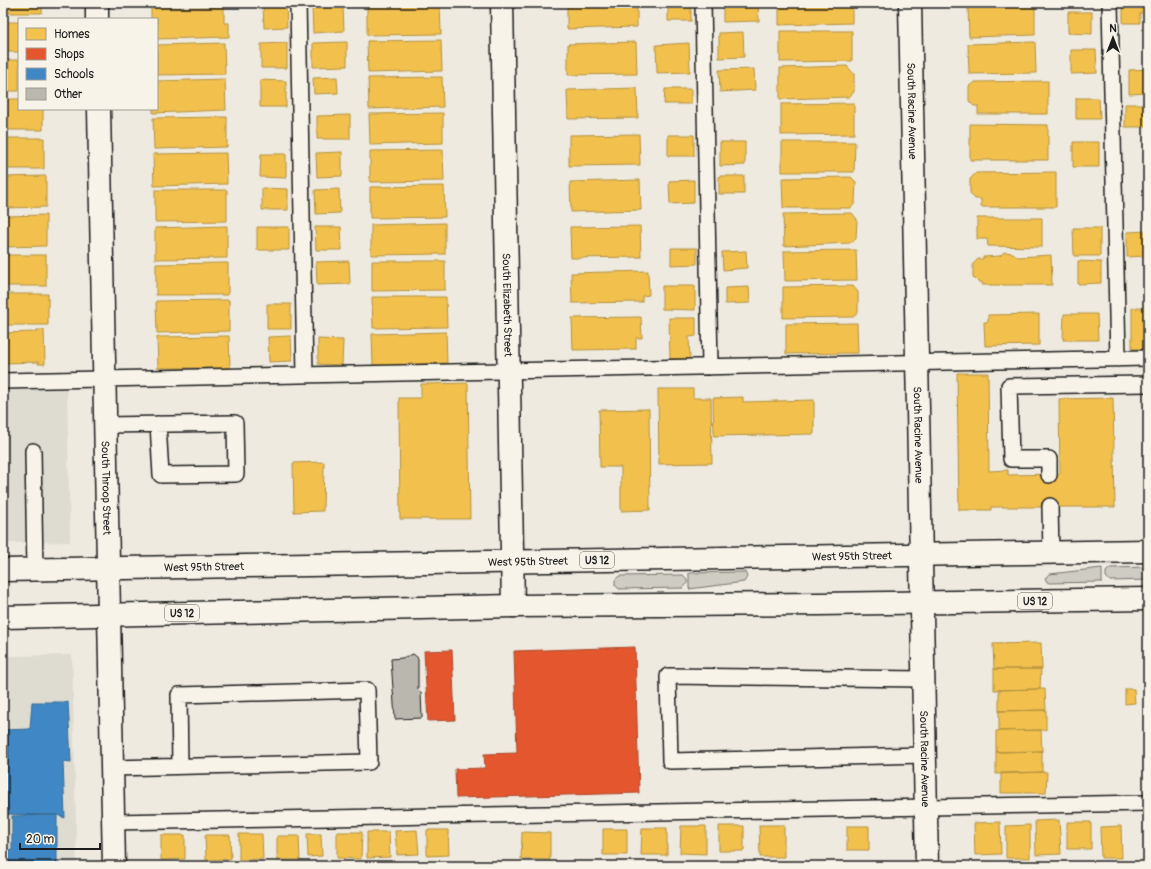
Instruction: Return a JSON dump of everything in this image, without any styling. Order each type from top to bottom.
[{"type":"main road","points":[[97,3],[97,18]]},
{"type":"main road","name":"South Elizabeth Street","points":[[502,3],[513,606]]},
{"type":"main road","name":"South Racine Avenue","points":[[910,3],[927,866]]},
{"type":"main road","name":"South Throop Street","points":[[99,110],[114,866]]},
{"type":"main road","name":"West 95th Street","points":[[3,570],[1148,551]]},
{"type":"main road","name":"US 12","points":[[3,617],[513,606],[922,603],[1148,599]]},
{"type":"lane","points":[[298,3],[305,375]]},
{"type":"lane","points":[[703,3],[710,367]]},
{"type":"lane","points":[[1110,3],[1118,359]]},
{"type":"lane","points":[[3,381],[1148,358]]},
{"type":"lane","points":[[1049,475],[1049,459],[1011,459],[1010,386],[1148,384]]},
{"type":"lane","points":[[105,425],[158,424],[235,423],[236,474],[161,475],[158,424]]},
{"type":"lane","points":[[33,451],[35,570]]},
{"type":"lane","points":[[1050,506],[1051,553]]},
{"type":"lane","points":[[923,679],[668,676],[670,761],[925,755]]},
{"type":"lane","points":[[112,768],[369,762],[367,690],[179,695],[180,766]]},
{"type":"lane","points":[[113,822],[1148,804]]},
{"type":"shaded area","points":[[67,389],[70,542],[3,543],[3,390]]},
{"type":"shaded area","points":[[1148,567],[1148,580],[1110,581],[1106,577],[1106,572],[1110,568]]},
{"type":"shaded area","points":[[1102,568],[1102,582],[1049,583],[1045,578],[1050,574]]},
{"type":"shaded area","points":[[745,572],[747,577],[744,582],[689,589],[689,573]]},
{"type":"shaded area","points":[[683,575],[687,579],[687,584],[683,588],[619,589],[615,585],[615,580],[619,576]]},
{"type":"shaded area","points":[[72,655],[77,866],[3,866],[3,656]]},
{"type":"building: Homes","points":[[3,3],[42,3],[42,13],[3,13]]},
{"type":"building: Homes","points":[[440,3],[441,34],[367,35],[367,4]]},
{"type":"building: Homes","points":[[567,3],[637,3],[637,27],[567,29]]},
{"type":"building: Homes","points":[[668,3],[691,3],[691,21],[668,21]]},
{"type":"building: Homes","points":[[723,3],[758,3],[759,21],[723,22]]},
{"type":"building: Homes","points":[[779,3],[852,3],[852,23],[779,25]]},
{"type":"building: Homes","points":[[1123,3],[1148,3],[1148,13],[1140,13],[1140,23],[1123,23]]},
{"type":"building: Homes","points":[[286,4],[287,27],[264,28],[263,5]]},
{"type":"building: Homes","points":[[1035,5],[1035,35],[969,37],[968,6]]},
{"type":"building: Homes","points":[[224,7],[224,23],[229,23],[229,37],[158,39],[158,18],[151,18],[151,8]]},
{"type":"building: Homes","points":[[343,7],[344,31],[313,33],[312,8]]},
{"type":"building: Homes","points":[[1068,12],[1092,12],[1092,34],[1068,33]]},
{"type":"building: Homes","points":[[3,22],[18,22],[18,52],[3,52]]},
{"type":"building: Homes","points":[[780,31],[852,31],[852,61],[780,62]]},
{"type":"building: Homes","points":[[743,32],[744,57],[719,58],[719,33]]},
{"type":"building: Homes","points":[[441,40],[442,71],[368,73],[367,41]]},
{"type":"building: Homes","points":[[347,42],[347,66],[313,67],[313,43]]},
{"type":"building: Homes","points":[[636,42],[637,74],[568,75],[568,44]]},
{"type":"building: Homes","points":[[1035,42],[1036,73],[969,74],[968,44]]},
{"type":"building: Homes","points":[[224,43],[225,74],[158,75],[158,45]]},
{"type":"building: Homes","points":[[287,43],[287,68],[261,68],[261,44]]},
{"type":"building: Homes","points":[[689,43],[690,72],[657,73],[656,45]]},
{"type":"building: Homes","points":[[1071,50],[1096,50],[1097,73],[1071,74]]},
{"type":"building: Homes","points":[[3,60],[18,60],[18,91],[3,91]]},
{"type":"building: Homes","points":[[847,66],[854,74],[854,92],[849,97],[780,99],[780,68]]},
{"type":"building: Homes","points":[[754,69],[755,90],[720,92],[719,70]]},
{"type":"building: Homes","points":[[1148,69],[1148,93],[1129,94],[1129,70]]},
{"type":"building: Homes","points":[[337,77],[338,93],[314,94],[313,78]]},
{"type":"building: Homes","points":[[442,77],[443,107],[369,109],[368,78]]},
{"type":"building: Homes","points":[[225,79],[226,110],[153,113],[153,110],[158,110],[158,81]]},
{"type":"building: Homes","points":[[260,80],[286,81],[286,107],[260,107]]},
{"type":"building: Homes","points":[[1048,81],[1048,114],[978,114],[978,106],[974,106],[969,101],[969,86],[975,82]]},
{"type":"building: Homes","points":[[637,88],[638,118],[568,119],[567,90]]},
{"type":"building: Homes","points":[[665,89],[691,89],[691,104],[664,104]]},
{"type":"building: Homes","points":[[1076,98],[1099,98],[1100,119],[1076,119]]},
{"type":"building: Homes","points":[[3,99],[18,99],[18,110],[43,110],[43,130],[3,130]]},
{"type":"building: Homes","points":[[854,103],[854,134],[781,135],[781,104]]},
{"type":"building: Homes","points":[[1125,104],[1148,104],[1148,127],[1125,127]]},
{"type":"building: Homes","points":[[443,113],[443,143],[370,145],[369,114]]},
{"type":"building: Homes","points":[[350,115],[350,139],[317,139],[317,116]]},
{"type":"building: Homes","points":[[227,117],[227,147],[154,149],[153,118]]},
{"type":"building: Homes","points":[[970,124],[1048,125],[1048,160],[970,160]]},
{"type":"building: Homes","points":[[639,134],[640,165],[569,166],[569,135]]},
{"type":"building: Homes","points":[[668,135],[694,135],[694,156],[668,156]]},
{"type":"building: Homes","points":[[3,138],[44,138],[44,169],[3,169]]},
{"type":"building: Homes","points":[[720,142],[745,142],[745,165],[720,166]]},
{"type":"building: Homes","points":[[782,142],[855,142],[854,172],[782,172]]},
{"type":"building: Homes","points":[[1073,142],[1099,142],[1099,167],[1073,167]]},
{"type":"building: Homes","points":[[443,150],[444,181],[370,182],[370,151]]},
{"type":"building: Homes","points":[[342,152],[342,176],[317,177],[316,153]]},
{"type":"building: Homes","points":[[226,153],[227,184],[154,186],[153,154]]},
{"type":"building: Homes","points":[[261,154],[286,154],[286,178],[260,177]]},
{"type":"building: Homes","points":[[1056,172],[1056,207],[981,207],[981,199],[975,199],[970,193],[970,179],[976,173]]},
{"type":"building: Homes","points":[[46,176],[46,207],[3,208],[3,177]]},
{"type":"building: Homes","points":[[719,176],[744,176],[744,194],[719,194]]},
{"type":"building: Homes","points":[[851,177],[856,182],[855,203],[851,208],[783,208],[782,178]]},
{"type":"building: Homes","points":[[640,180],[641,210],[571,212],[570,182]]},
{"type":"building: Homes","points":[[694,180],[694,203],[670,204],[669,181]]},
{"type":"building: Homes","points":[[444,186],[445,217],[370,218],[370,187]]},
{"type":"building: Homes","points":[[262,188],[288,189],[288,210],[262,210]]},
{"type":"building: Homes","points":[[339,189],[340,213],[316,214],[315,190]]},
{"type":"building: Homes","points":[[155,190],[227,190],[227,221],[155,222]]},
{"type":"building: Homes","points":[[852,213],[857,219],[856,239],[850,243],[784,246],[783,214]]},
{"type":"building: Homes","points":[[46,215],[46,246],[3,247],[3,216]]},
{"type":"building: Homes","points":[[977,218],[1042,218],[1042,247],[988,246],[987,239],[977,239]]},
{"type":"building: Homes","points":[[445,223],[445,254],[371,255],[371,225]]},
{"type":"building: Homes","points":[[227,226],[227,258],[155,259],[155,228]]},
{"type":"building: Homes","points":[[640,226],[641,257],[571,258],[570,227]]},
{"type":"building: Homes","points":[[257,227],[289,227],[289,250],[257,250]]},
{"type":"building: Homes","points":[[315,227],[341,227],[342,250],[316,250]]},
{"type":"building: Homes","points":[[1073,228],[1100,228],[1100,256],[1074,256]]},
{"type":"building: Homes","points":[[1148,231],[1148,256],[1127,257],[1127,232]]},
{"type":"building: Homes","points":[[671,248],[697,248],[697,264],[671,265]]},
{"type":"building: Homes","points":[[856,250],[857,280],[785,281],[784,251]]},
{"type":"building: Homes","points":[[746,251],[747,268],[723,270],[722,252]]},
{"type":"building: Homes","points":[[1004,252],[1013,253],[1018,257],[1051,255],[1052,285],[982,285],[982,282],[978,282],[973,277],[973,264],[978,259],[983,259],[983,257],[1000,256]]},
{"type":"building: Homes","points":[[3,255],[46,255],[46,286],[3,286]]},
{"type":"building: Homes","points":[[349,261],[350,284],[317,285],[316,262]]},
{"type":"building: Homes","points":[[372,261],[445,261],[445,290],[372,291]]},
{"type":"building: Homes","points":[[1078,261],[1101,262],[1101,283],[1078,284]]},
{"type":"building: Homes","points":[[228,263],[228,295],[156,295],[156,264]]},
{"type":"building: Homes","points":[[648,271],[649,295],[642,296],[642,302],[572,303],[571,273]]},
{"type":"building: Homes","points":[[662,286],[695,286],[695,310],[662,309]]},
{"type":"building: Homes","points":[[853,286],[858,292],[858,313],[853,317],[783,318],[783,287]]},
{"type":"building: Homes","points":[[749,287],[750,303],[725,304],[725,288]]},
{"type":"building: Homes","points":[[3,294],[48,294],[48,325],[3,325]]},
{"type":"building: Homes","points":[[372,297],[446,297],[447,327],[373,328]]},
{"type":"building: Homes","points":[[229,300],[229,331],[157,333],[156,301]]},
{"type":"building: Homes","points":[[267,304],[291,304],[291,329],[267,329]]},
{"type":"building: Homes","points":[[1132,308],[1148,308],[1148,349],[1132,349]]},
{"type":"building: Homes","points":[[1039,314],[1039,345],[985,346],[984,322],[988,322],[988,315]]},
{"type":"building: Homes","points":[[1064,314],[1097,314],[1098,340],[1063,340]]},
{"type":"building: Homes","points":[[641,317],[642,338],[636,338],[636,349],[573,350],[572,318]]},
{"type":"building: Homes","points":[[669,318],[696,318],[696,336],[689,337],[690,359],[670,359]]},
{"type":"building: Homes","points":[[857,323],[858,353],[786,354],[786,324]]},
{"type":"building: Homes","points":[[36,330],[44,330],[45,364],[38,364],[39,362],[3,363],[3,333],[36,332]]},
{"type":"building: Homes","points":[[446,332],[447,363],[373,366],[372,334]]},
{"type":"building: Homes","points":[[229,336],[230,368],[158,368],[157,337]]},
{"type":"building: Homes","points":[[291,336],[292,361],[269,362],[268,337]]},
{"type":"building: Homes","points":[[318,339],[343,340],[342,365],[318,364]]},
{"type":"building: Homes","points":[[957,373],[988,373],[989,471],[1008,470],[1008,475],[1060,474],[1059,399],[1113,398],[1115,507],[991,507],[991,510],[959,510]]},
{"type":"building: Homes","points":[[468,383],[470,519],[400,519],[399,398],[421,398],[421,384]]},
{"type":"building: Homes","points":[[658,389],[693,389],[693,398],[711,398],[712,463],[659,464]]},
{"type":"building: Homes","points":[[743,397],[743,402],[814,400],[814,434],[714,436],[713,398]]},
{"type":"building: Homes","points":[[649,409],[650,510],[621,511],[621,467],[600,467],[599,410]]},
{"type":"building: Homes","points":[[324,462],[323,511],[294,512],[293,463]]},
{"type":"building: Homes","points":[[1041,643],[1042,669],[994,669],[993,644]]},
{"type":"building: Homes","points":[[994,669],[1041,669],[1040,689],[994,690]]},
{"type":"building: Homes","points":[[1045,689],[1046,710],[999,711],[999,690]]},
{"type":"building: Homes","points":[[1125,689],[1134,689],[1135,703],[1125,704]]},
{"type":"building: Homes","points":[[1046,710],[1046,730],[999,731],[999,711]]},
{"type":"building: Homes","points":[[1041,730],[1042,751],[996,752],[996,731]]},
{"type":"building: Homes","points":[[1042,751],[1042,772],[996,774],[996,752]]},
{"type":"building: Homes","points":[[1047,772],[1046,793],[1001,793],[1001,773]]},
{"type":"building: Homes","points":[[1059,820],[1061,854],[1036,855],[1035,821]]},
{"type":"building: Homes","points":[[1000,822],[1001,854],[975,855],[974,823]]},
{"type":"building: Homes","points":[[1067,822],[1091,822],[1091,849],[1067,849]]},
{"type":"building: Homes","points":[[759,825],[784,825],[784,857],[760,857]]},
{"type":"building: Homes","points":[[1030,825],[1030,858],[1006,858],[1006,826]]},
{"type":"building: Homes","points":[[681,826],[706,826],[706,854],[680,853]]},
{"type":"building: Homes","points":[[719,826],[744,826],[744,851],[719,851]]},
{"type":"building: Homes","points":[[847,826],[869,826],[869,850],[847,850]]},
{"type":"building: Homes","points":[[1121,826],[1122,858],[1101,858],[1100,827]]},
{"type":"building: Homes","points":[[642,828],[667,828],[667,855],[641,855]]},
{"type":"building: Homes","points":[[603,829],[627,829],[627,855],[603,855]]},
{"type":"building: Homes","points":[[417,830],[419,854],[397,855],[395,831]]},
{"type":"building: Homes","points":[[427,830],[448,830],[449,855],[427,856]]},
{"type":"building: Homes","points":[[337,832],[362,832],[361,859],[337,858]]},
{"type":"building: Homes","points":[[367,832],[389,832],[390,857],[367,858]]},
{"type":"building: Homes","points":[[522,832],[550,833],[550,860],[521,859]]},
{"type":"building: Homes","points":[[239,834],[262,834],[263,859],[239,860]]},
{"type":"building: Homes","points":[[307,834],[321,834],[322,856],[308,857]]},
{"type":"building: Homes","points":[[161,835],[185,835],[185,859],[161,860]]},
{"type":"building: Homes","points":[[205,835],[230,835],[231,859],[206,860]]},
{"type":"building: Homes","points":[[277,836],[299,836],[300,860],[277,860]]},
{"type":"building: Shops","points":[[635,647],[639,793],[456,798],[455,769],[485,768],[484,754],[517,753],[514,651]]},
{"type":"building: Shops","points":[[452,650],[455,720],[428,721],[424,651]]},
{"type":"building: Schools","points":[[32,702],[68,702],[71,762],[63,761],[65,818],[57,815],[3,814],[3,730],[30,729]]},
{"type":"building: Schools","points":[[57,815],[57,866],[3,866],[3,850],[12,850],[12,816]]},
{"type":"building: Other","points":[[413,654],[418,658],[418,689],[421,692],[422,718],[395,719],[391,659],[402,658]]}]
